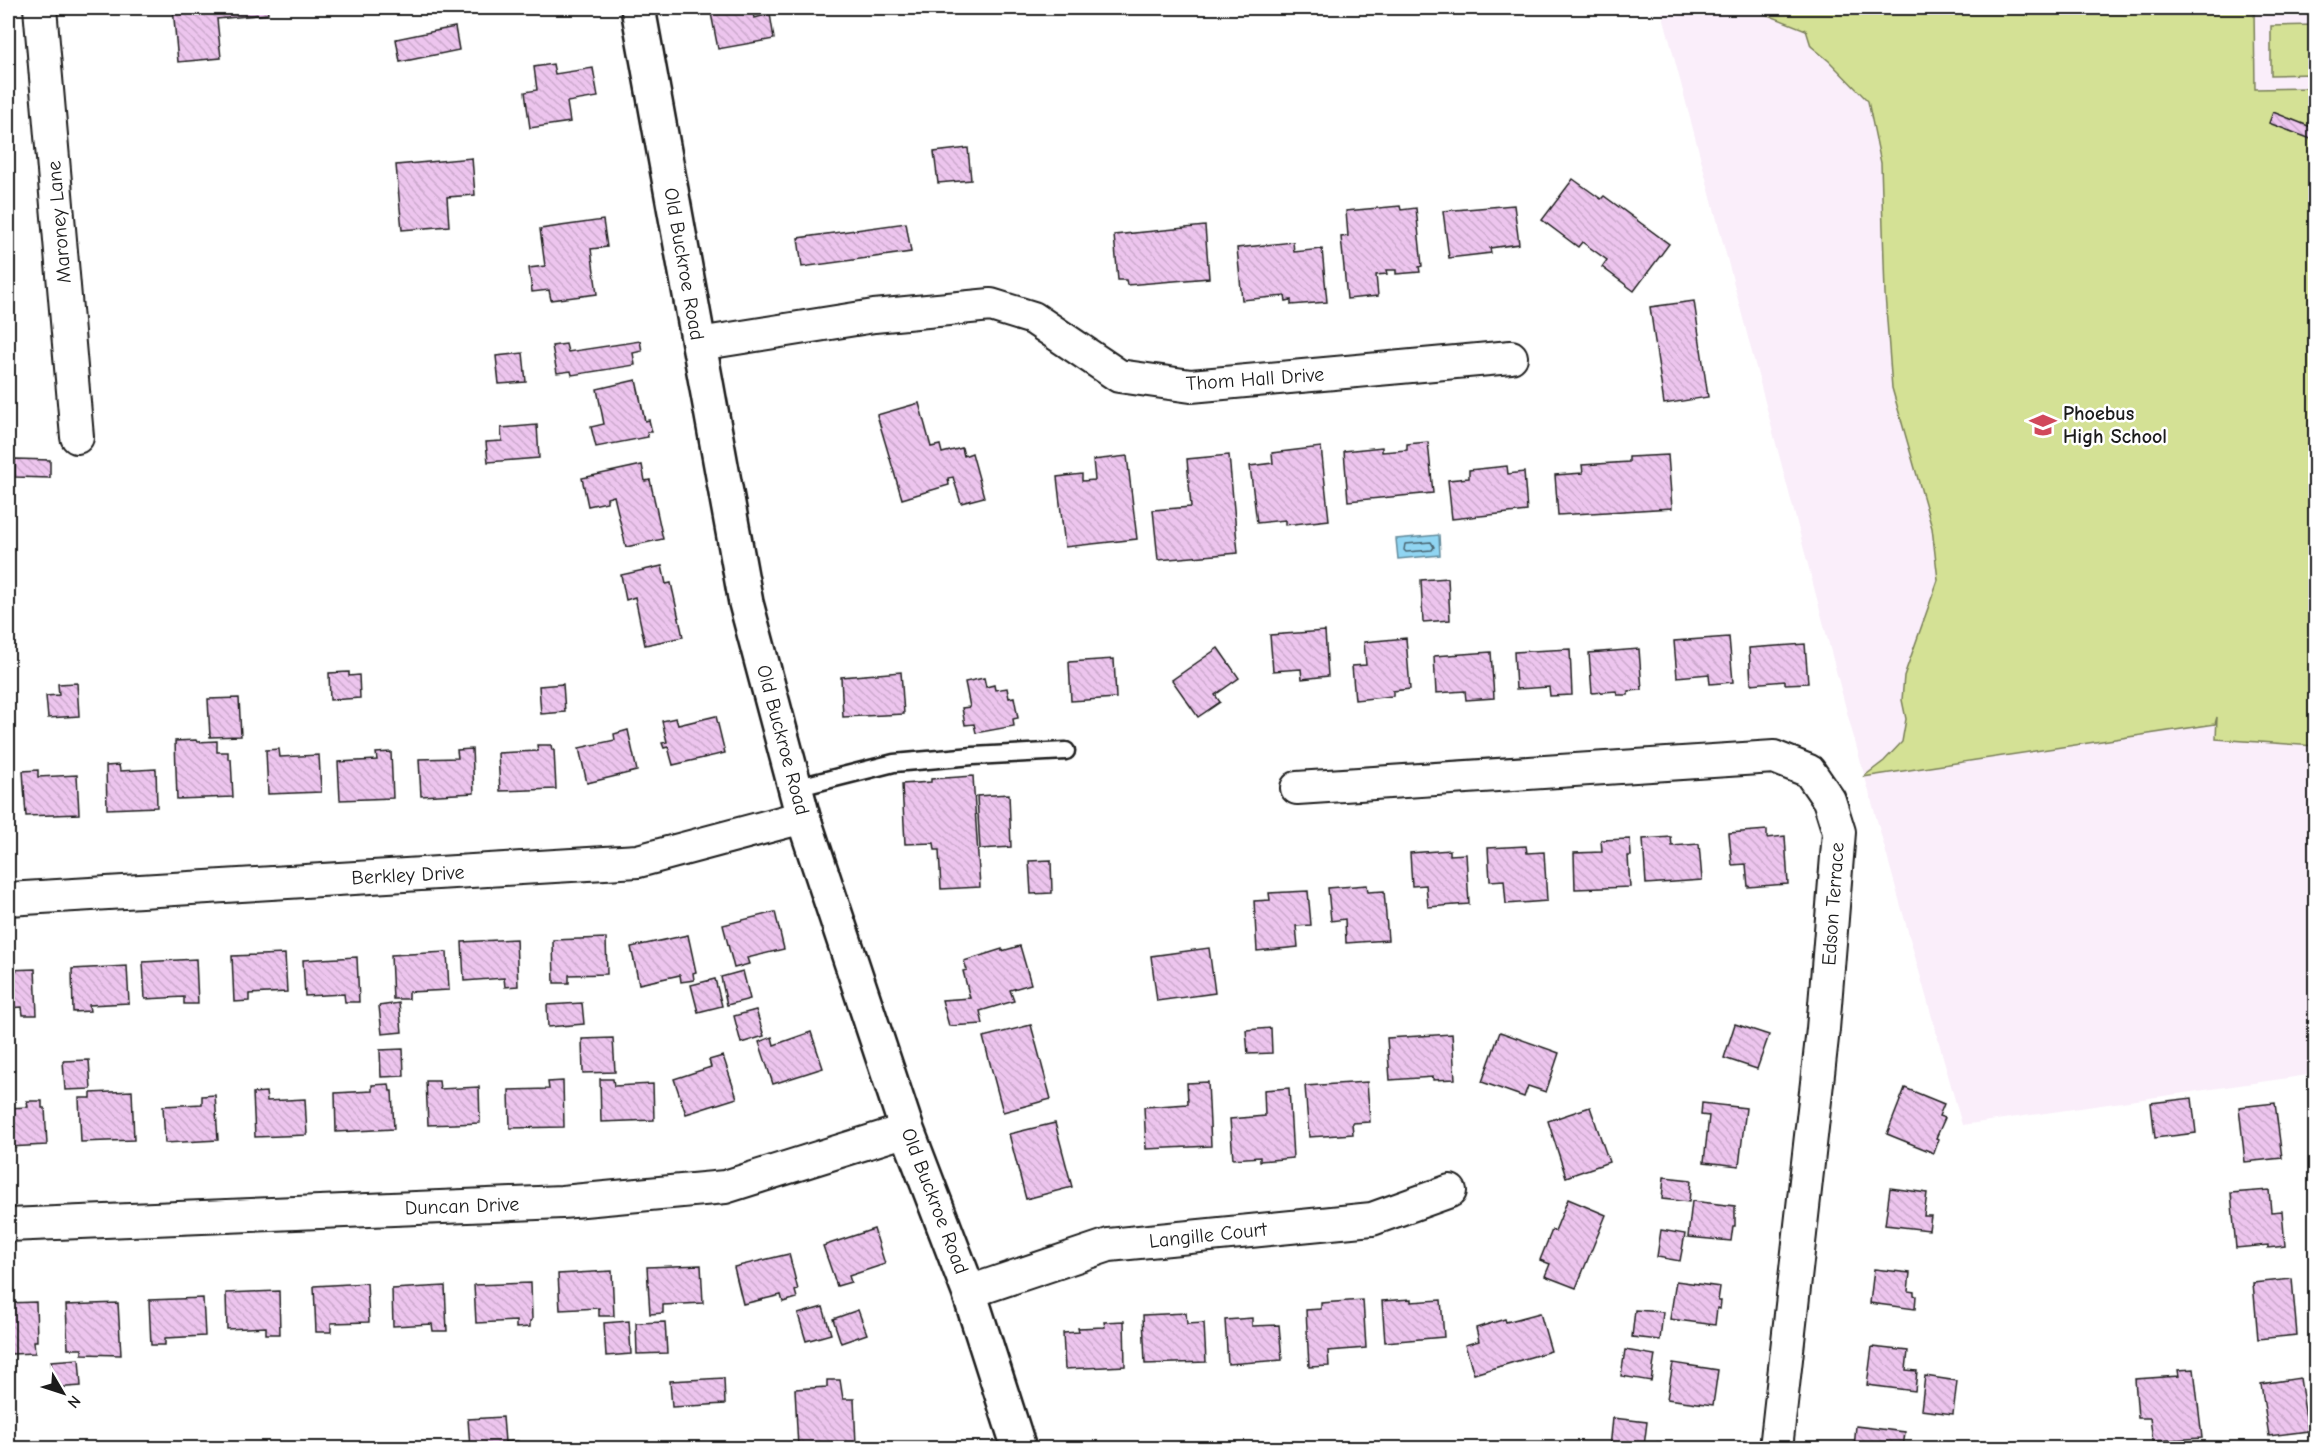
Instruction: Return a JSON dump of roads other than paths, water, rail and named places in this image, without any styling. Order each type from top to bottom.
[{"type":"street","name":"Maroney Lane","points":[[40,8],[77,437]]},
{"type":"street","name":"Old Buckroe Road","points":[[638,8],[746,603],[799,802],[907,1130],[969,1292],[1019,1449]]},
{"type":"street","name":"Thom Hall Drive","points":[[699,344],[874,316],[991,305],[1033,318],[1119,376],[1191,386],[1510,357]]},
{"type":"street","name":"Edson Terrace","points":[[1297,788],[1774,757],[1809,771],[1829,800],[1839,832],[1825,1006],[1776,1449]]},
{"type":"street","name":"Berkley Drive","points":[[8,899],[638,861],[799,802]]},
{"type":"street","name":"Duncan Drive","points":[[8,1225],[562,1202],[725,1187],[907,1130]]},
{"type":"street","name":"Langille Court","points":[[969,1292],[1109,1245],[1372,1219],[1450,1191]]},
{"type":"lane","points":[[799,802],[894,763],[1066,751]]},
{"type":"water","points":[[1439,535],[1440,555],[1398,559],[1396,539]]},
{"type":"place","name":"Phoebus High School","points":[[2043,425]]}]
